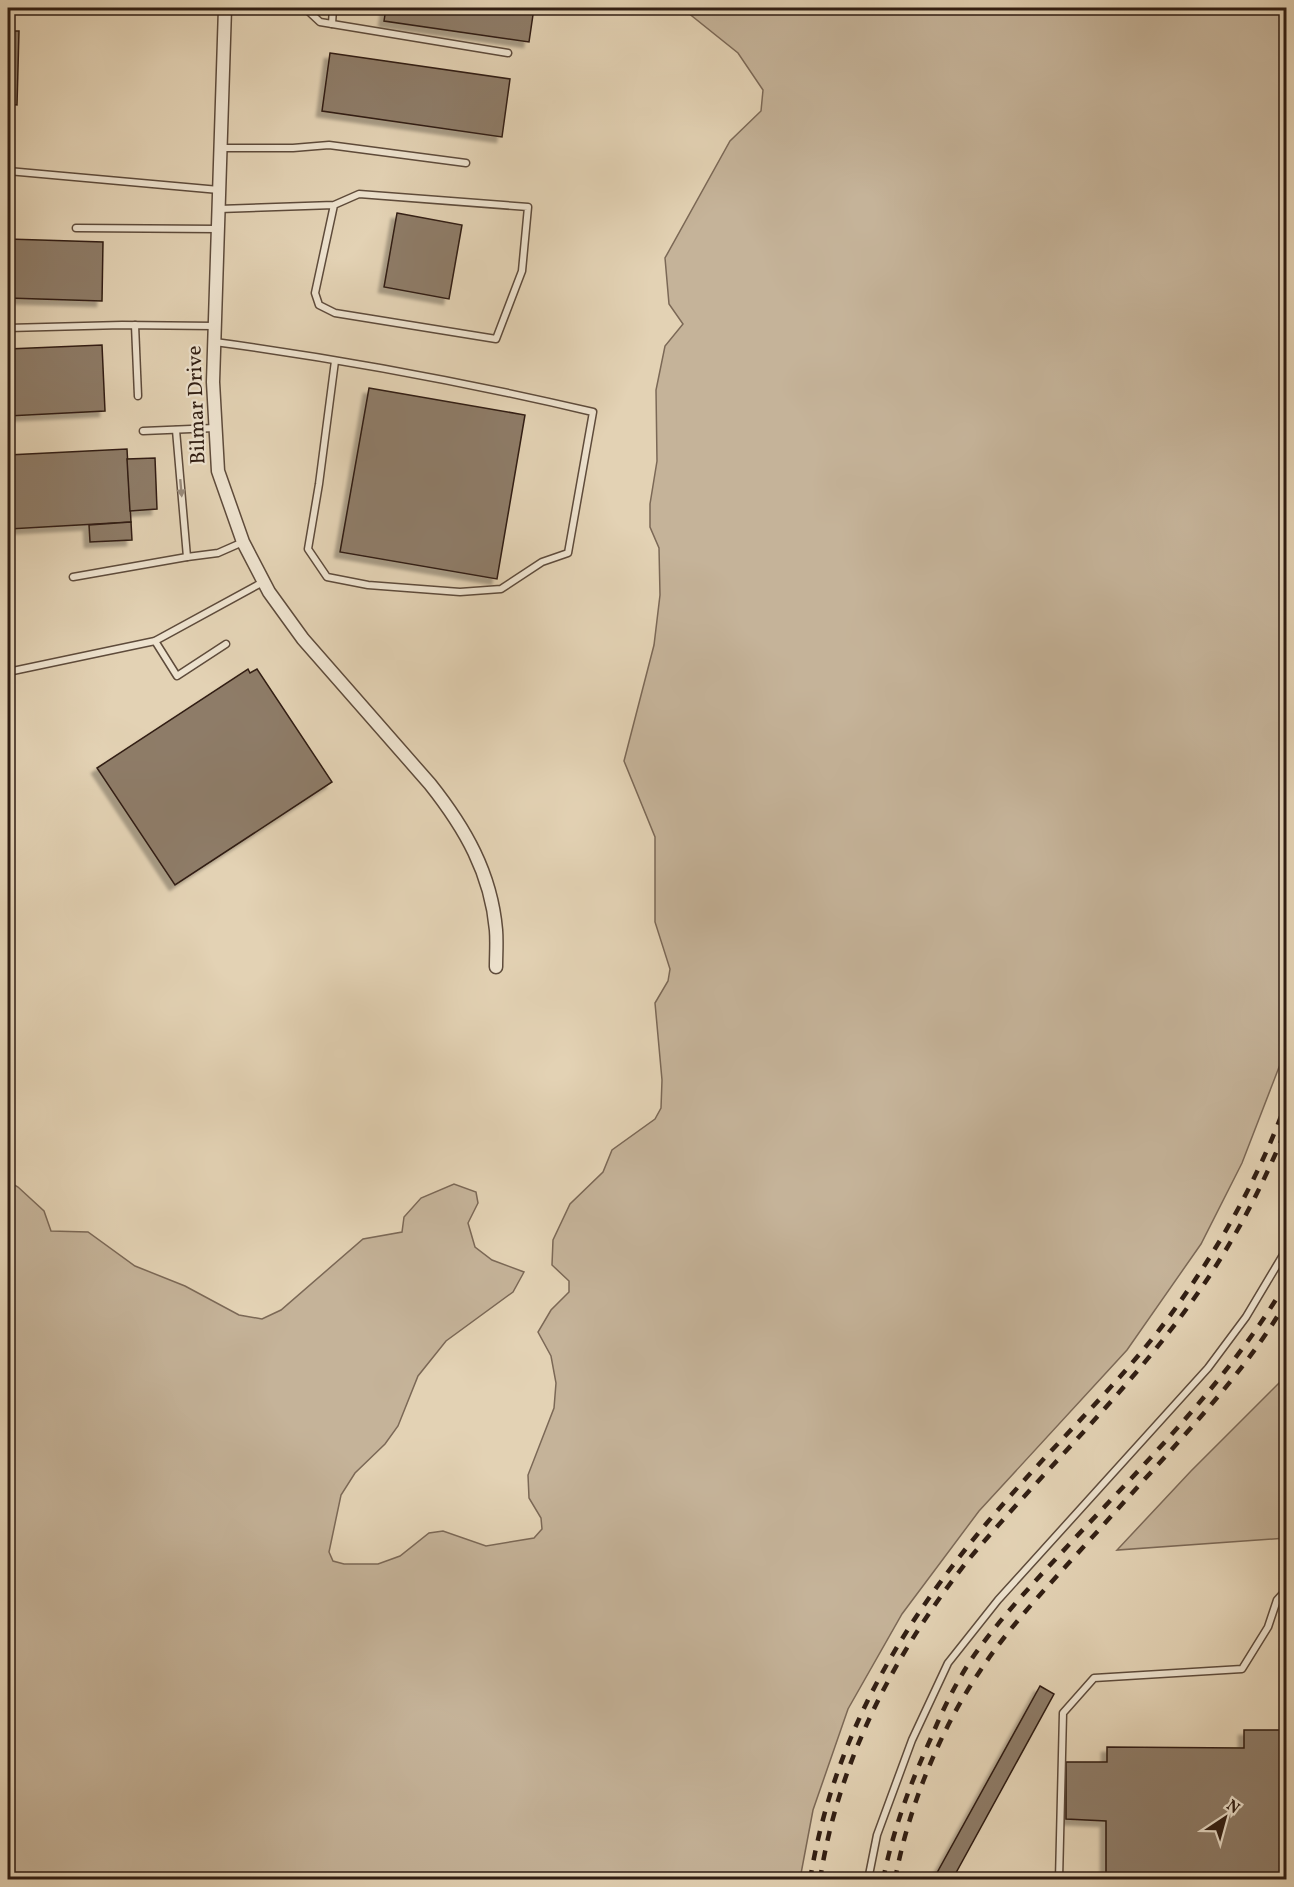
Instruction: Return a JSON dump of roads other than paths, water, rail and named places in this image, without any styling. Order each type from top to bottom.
[{"type":"street","name":"Bilmar Drive","points":[[225,8],[213,382],[218,471],[243,542],[263,582],[303,639],[430,784],[468,837],[486,879],[496,929],[496,967]]},
{"type":"lane","points":[[305,8],[320,22],[508,53]]},
{"type":"lane","points":[[332,24],[333,8]]},
{"type":"lane","points":[[220,148],[293,148],[329,145],[466,163]]},
{"type":"lane","points":[[8,171],[219,190]]},
{"type":"lane","points":[[219,210],[334,205],[359,194],[528,207],[522,271],[496,339],[335,313],[320,305],[315,293],[334,205]]},
{"type":"lane","points":[[76,228],[218,229]]},
{"type":"lane","points":[[135,325],[138,396]]},
{"type":"lane","points":[[8,328],[215,326]]},
{"type":"lane","points":[[214,342],[278,350],[518,394],[593,412],[568,553],[542,562],[501,589],[460,592],[368,585],[327,577],[308,549],[336,361]]},
{"type":"lane","points":[[143,431],[216,428]]},
{"type":"lane","points":[[176,429],[187,557]]},
{"type":"lane","points":[[73,577],[218,553],[243,542]]},
{"type":"lane","points":[[8,672],[155,641],[263,582]]},
{"type":"lane","points":[[155,641],[177,676],[226,644]]},
{"type":"lane","points":[[868,1880],[877,1835],[912,1740],[948,1664],[998,1600],[1208,1368],[1246,1317],[1287,1250]]},
{"type":"lane","points":[[1059,1880],[1063,1713],[1094,1678],[1242,1669],[1268,1628],[1277,1600],[1287,1590]]},
{"type":"railway","points":[[810,1880],[822,1824],[838,1771],[858,1721],[882,1672],[910,1626],[941,1581],[975,1538],[1011,1495],[1127,1369],[1182,1299],[1217,1246],[1248,1190],[1286,1103]]},
{"type":"railway","points":[[820,1880],[840,1793],[856,1751],[873,1710],[917,1632],[969,1559],[1114,1398],[1195,1297],[1245,1216],[1286,1129]]},
{"type":"railway","points":[[883,1880],[897,1825],[916,1773],[945,1706],[975,1654],[1024,1594],[1161,1447],[1215,1384],[1264,1318],[1286,1283]]},
{"type":"railway","points":[[895,1880],[908,1825],[927,1771],[952,1718],[980,1671],[1032,1604],[1181,1440],[1229,1383],[1259,1344],[1286,1302]]}]
